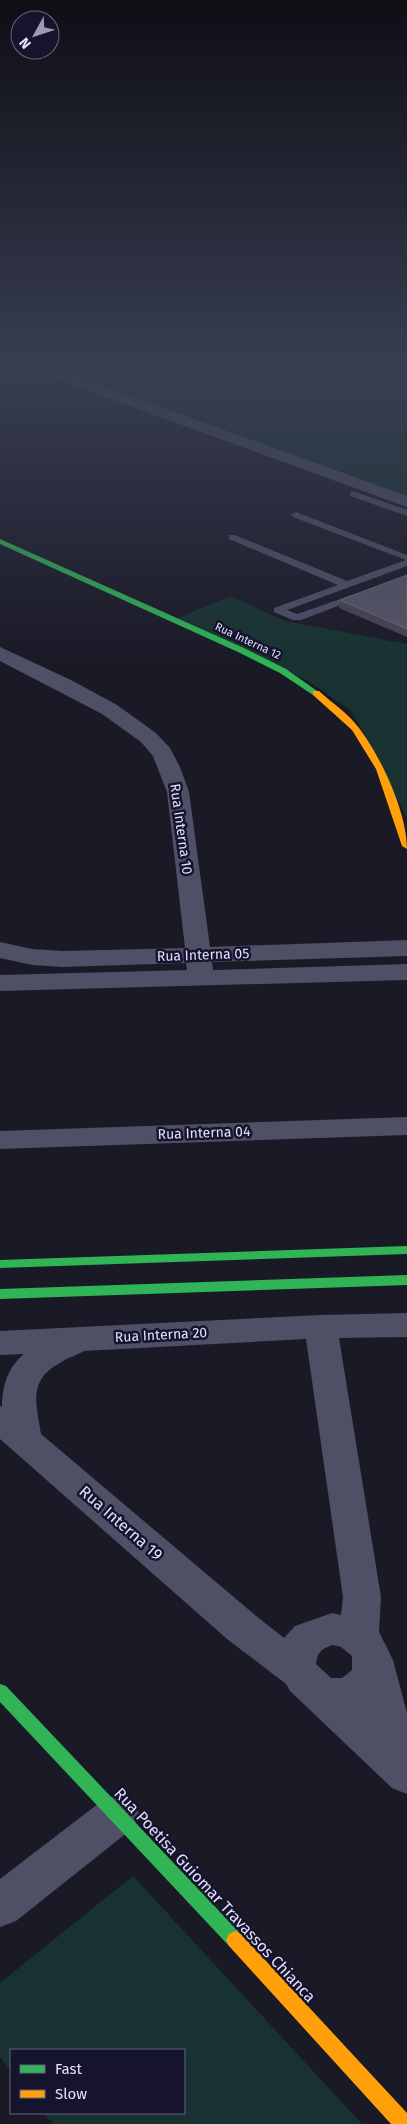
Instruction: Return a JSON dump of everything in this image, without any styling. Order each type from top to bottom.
[{"type":"street","points":[[308,466],[407,502]]},
{"type":"street","name":"Rua Interna 12","points":[[0,542],[241,650],[283,671],[317,694],[354,728],[380,769],[407,846]]},
{"type":"street","name":"Rua Interna 10","points":[[0,653],[107,708],[130,724],[162,753],[172,772],[178,792],[199,967]]},
{"type":"street","name":"Rua Interna 05","points":[[0,983],[407,948]]},
{"type":"street","name":"Rua Interna 05","points":[[0,950],[32,957],[199,967],[407,972]]},
{"type":"street","name":"Rua Interna 04","points":[[0,1140],[407,1126]]},
{"type":"street","points":[[0,1264],[407,1250]]},
{"type":"street","points":[[0,1294],[407,1280]]},
{"type":"street","name":"Rua Interna 20","points":[[0,1343],[321,1327],[407,1325]]},
{"type":"street","points":[[321,1327],[362,1596],[331,1654]]},
{"type":"street","points":[[12,1430],[22,1376],[40,1359],[79,1339]]},
{"type":"street","name":"Rua Interna 19","points":[[12,1430],[241,1628],[331,1654],[391,1729],[407,1775]]},
{"type":"street","name":"Rua Interna 19","points":[[331,1654],[407,1775]]},
{"type":"street","name":"Rua Poetisa Guiomar Travassos Chianca","points":[[0,1691],[118,1814],[404,2124]]},
{"type":"street","points":[[0,1906],[118,1814]]},
{"type":"lane","points":[[353,494],[407,514]]},
{"type":"lane","points":[[296,515],[407,558]]},
{"type":"lane","points":[[232,537],[346,585]]},
{"type":"lane","points":[[371,591],[298,618],[278,610],[407,563]]},
{"type":"green space","points":[[321,466],[407,466],[407,497]]},
{"type":"green space","points":[[230,596],[285,621],[407,644],[407,818],[364,733],[350,710],[308,681],[178,618]]},
{"type":"green space","points":[[133,1876],[362,2124],[53,2124],[45,2114],[185,2114],[185,2049],[10,2049],[10,2070],[0,2057],[0,1983]]},
{"type":"building","points":[[407,575],[407,629],[340,600]]},
{"type":"traffic: fast","points":[[0,541],[241,650],[283,671],[316,693]]},
{"type":"traffic: fast","points":[[0,1264],[407,1250]]},
{"type":"traffic: fast","points":[[0,1294],[407,1280]]},
{"type":"traffic: fast","points":[[0,1691],[235,1940]]},
{"type":"traffic: slow","points":[[316,693],[355,728],[380,769],[407,846]]},
{"type":"traffic: slow","points":[[235,1940],[404,2124]]}]
